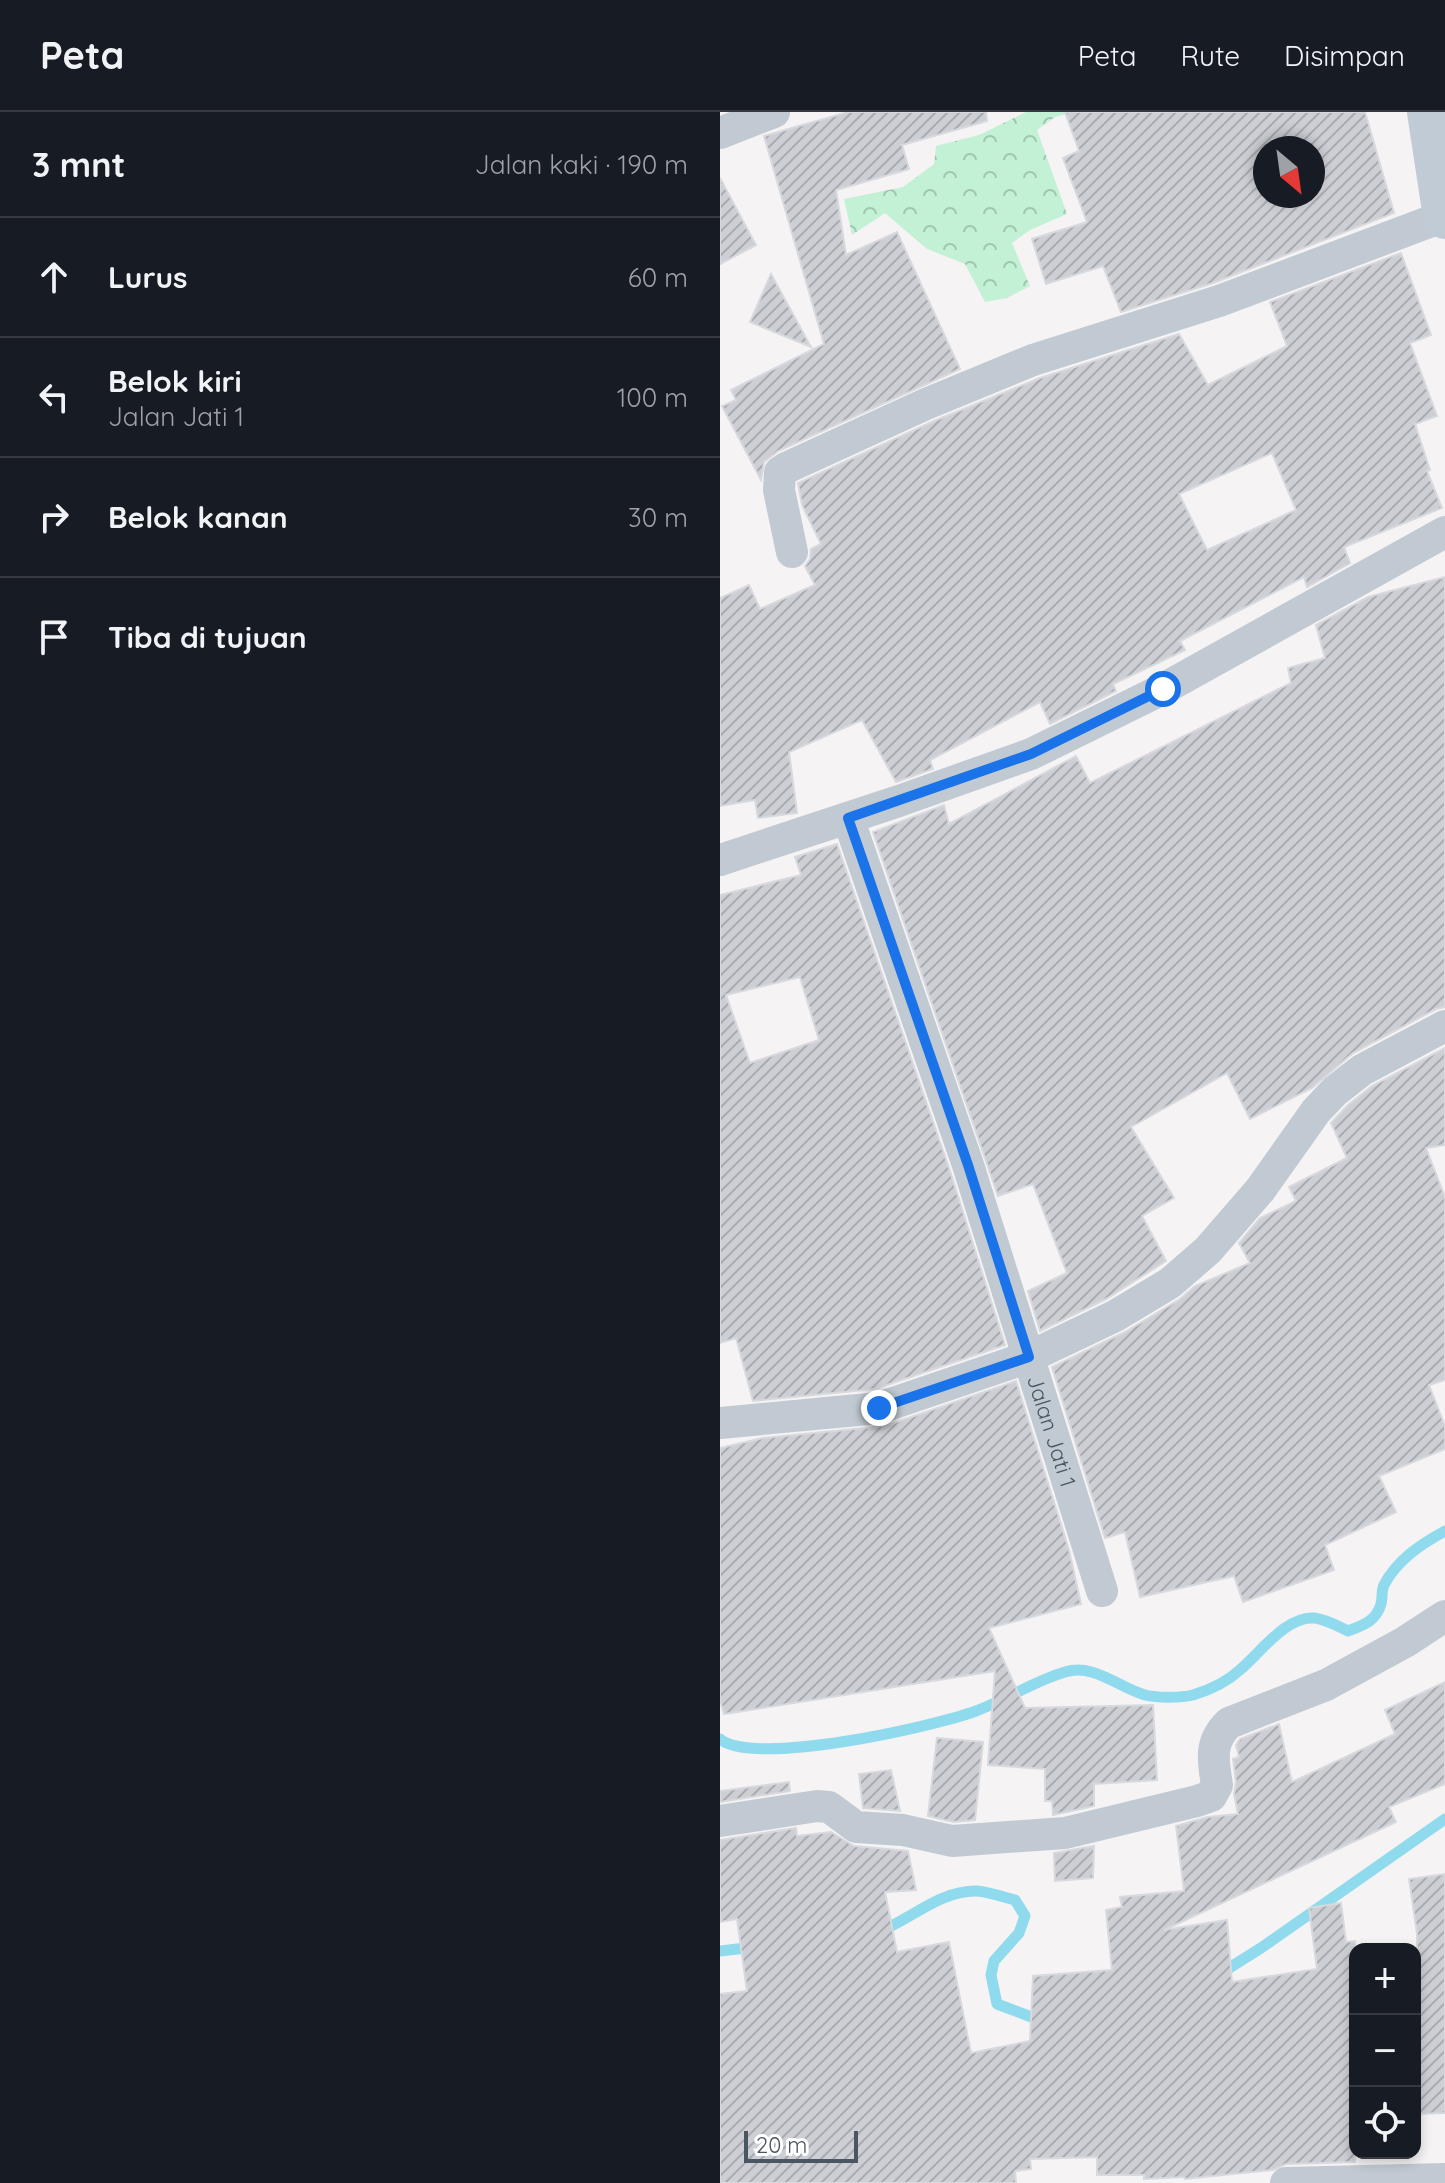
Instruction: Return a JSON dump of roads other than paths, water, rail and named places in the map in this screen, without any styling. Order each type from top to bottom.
[{"type":"street","points":[[720,133],[774,112]]},
{"type":"street","points":[[792,552],[778,478],[786,468],[926,404],[1033,360],[1219,301],[1445,216],[1429,112]]},
{"type":"street","points":[[720,860],[1031,754],[1163,689],[1445,532]]},
{"type":"street","name":"Jalan Jati 1","points":[[848,818],[908,989],[1029,1357],[1102,1591]]},
{"type":"street","points":[[720,1423],[879,1408],[1029,1357],[1125,1310],[1190,1268],[1260,1190],[1316,1111],[1335,1091],[1362,1070],[1445,1026]]},
{"type":"street","points":[[720,1821],[817,1806],[829,1807],[856,1827],[903,1830],[952,1841],[1065,1833],[1197,1801],[1211,1796],[1217,1785],[1212,1754],[1219,1733],[1229,1723],[1326,1685],[1405,1642],[1445,1616]]},
{"type":"street","points":[[1286,2183],[1427,2180]]},
{"type":"waterway","points":[[720,1739],[739,1746],[768,1749],[844,1742],[954,1718],[998,1702],[1042,1680],[1075,1670],[1095,1673],[1145,1695],[1193,1695],[1230,1677],[1274,1636],[1294,1623],[1314,1618],[1348,1631],[1369,1622],[1379,1610],[1383,1587],[1389,1576],[1419,1547],[1445,1531]]},
{"type":"waterway","points":[[1218,1975],[1445,1819]]},
{"type":"waterway","points":[[878,1932],[950,1895],[977,1891],[1015,1900],[1025,1916],[1019,1933],[994,1961],[991,1975],[997,2004],[1042,2021]]},
{"type":"waterway","points":[[720,1951],[754,1947]]}]
